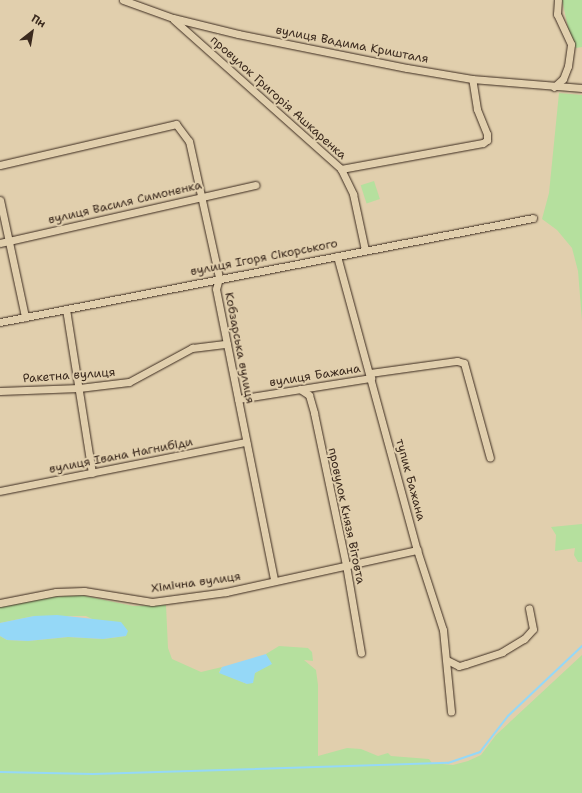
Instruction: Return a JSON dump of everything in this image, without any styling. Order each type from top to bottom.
[{"type":"street","name":"вулиця Вадима Кришталя","points":[[123,0],[172,18],[238,34],[472,78],[554,87],[582,88]]},
{"type":"street","points":[[554,87],[563,79],[568,66],[571,44],[557,14],[558,0]]},
{"type":"street","name":"провулок Григорія Ашкаренка","points":[[172,18],[341,169],[353,194],[364,250]]},
{"type":"street","points":[[341,169],[482,143],[487,140],[487,134],[477,110],[472,78]]},
{"type":"street","name":"Кобзарська вулиця","points":[[0,165],[176,124],[189,141],[200,197],[219,278],[216,289],[274,580]]},
{"type":"street","name":"вулиця Василя Симоненка","points":[[0,243],[255,185]]},
{"type":"street","points":[[0,200],[25,317]]},
{"type":"street","name":"вулиця Ігоря Сікорського","points":[[0,322],[219,278],[533,218]]},
{"type":"street","name":"тупик Бажана","points":[[337,256],[371,375],[417,550],[443,630],[451,712]]},
{"type":"street","points":[[66,309],[92,473]]},
{"type":"street","name":"Ракетна вулиця","points":[[0,391],[79,388],[128,382],[192,348],[227,344]]},
{"type":"street","name":"вулиця Бажана","points":[[238,399],[457,361],[464,363],[490,458]]},
{"type":"street","name":"провулок Князя Вітовта","points":[[300,389],[309,395],[346,565],[361,652]]},
{"type":"street","name":"вулиця Івана Нагнибіди","points":[[0,491],[246,442]]},
{"type":"street","name":"Хімічна вулиця","points":[[0,603],[56,592],[84,591],[152,602],[226,592],[274,580],[417,550]]},
{"type":"street","points":[[447,660],[459,666],[502,652],[524,638],[533,629],[530,608]]},
{"type":"green space","points":[[562,0],[582,0],[582,47],[576,48],[569,32]]},
{"type":"green space","points":[[559,93],[582,95],[582,321],[578,271],[572,248],[557,230],[542,219],[549,193]]},
{"type":"green space","points":[[374,181],[380,199],[367,203],[361,185]]},
{"type":"green space","points":[[582,524],[582,562],[578,562],[574,555],[575,548],[555,551],[556,535],[551,527]]},
{"type":"green space","points":[[81,595],[133,606],[166,605],[168,648],[172,659],[201,672],[222,667],[219,672],[247,684],[255,673],[266,666],[266,654],[279,646],[308,648],[312,652],[313,661],[304,660],[316,670],[318,685],[318,756],[347,748],[361,749],[378,756],[388,753],[391,756],[429,759],[432,763],[453,765],[468,761],[481,755],[496,735],[582,655],[582,793],[0,793],[0,636],[7,640],[28,641],[68,637],[103,639],[126,636],[86,616],[34,616],[0,623],[0,607],[52,597]]},
{"type":"water","points":[[57,615],[121,622],[128,631],[126,636],[103,639],[68,637],[28,641],[7,640],[0,636],[0,623],[34,616]]},
{"type":"water","points":[[266,654],[272,664],[255,673],[253,683],[247,684],[219,673],[222,667]]},
{"type":"waterway","points":[[0,772],[93,774],[448,763],[480,752],[508,716],[582,646]]}]
